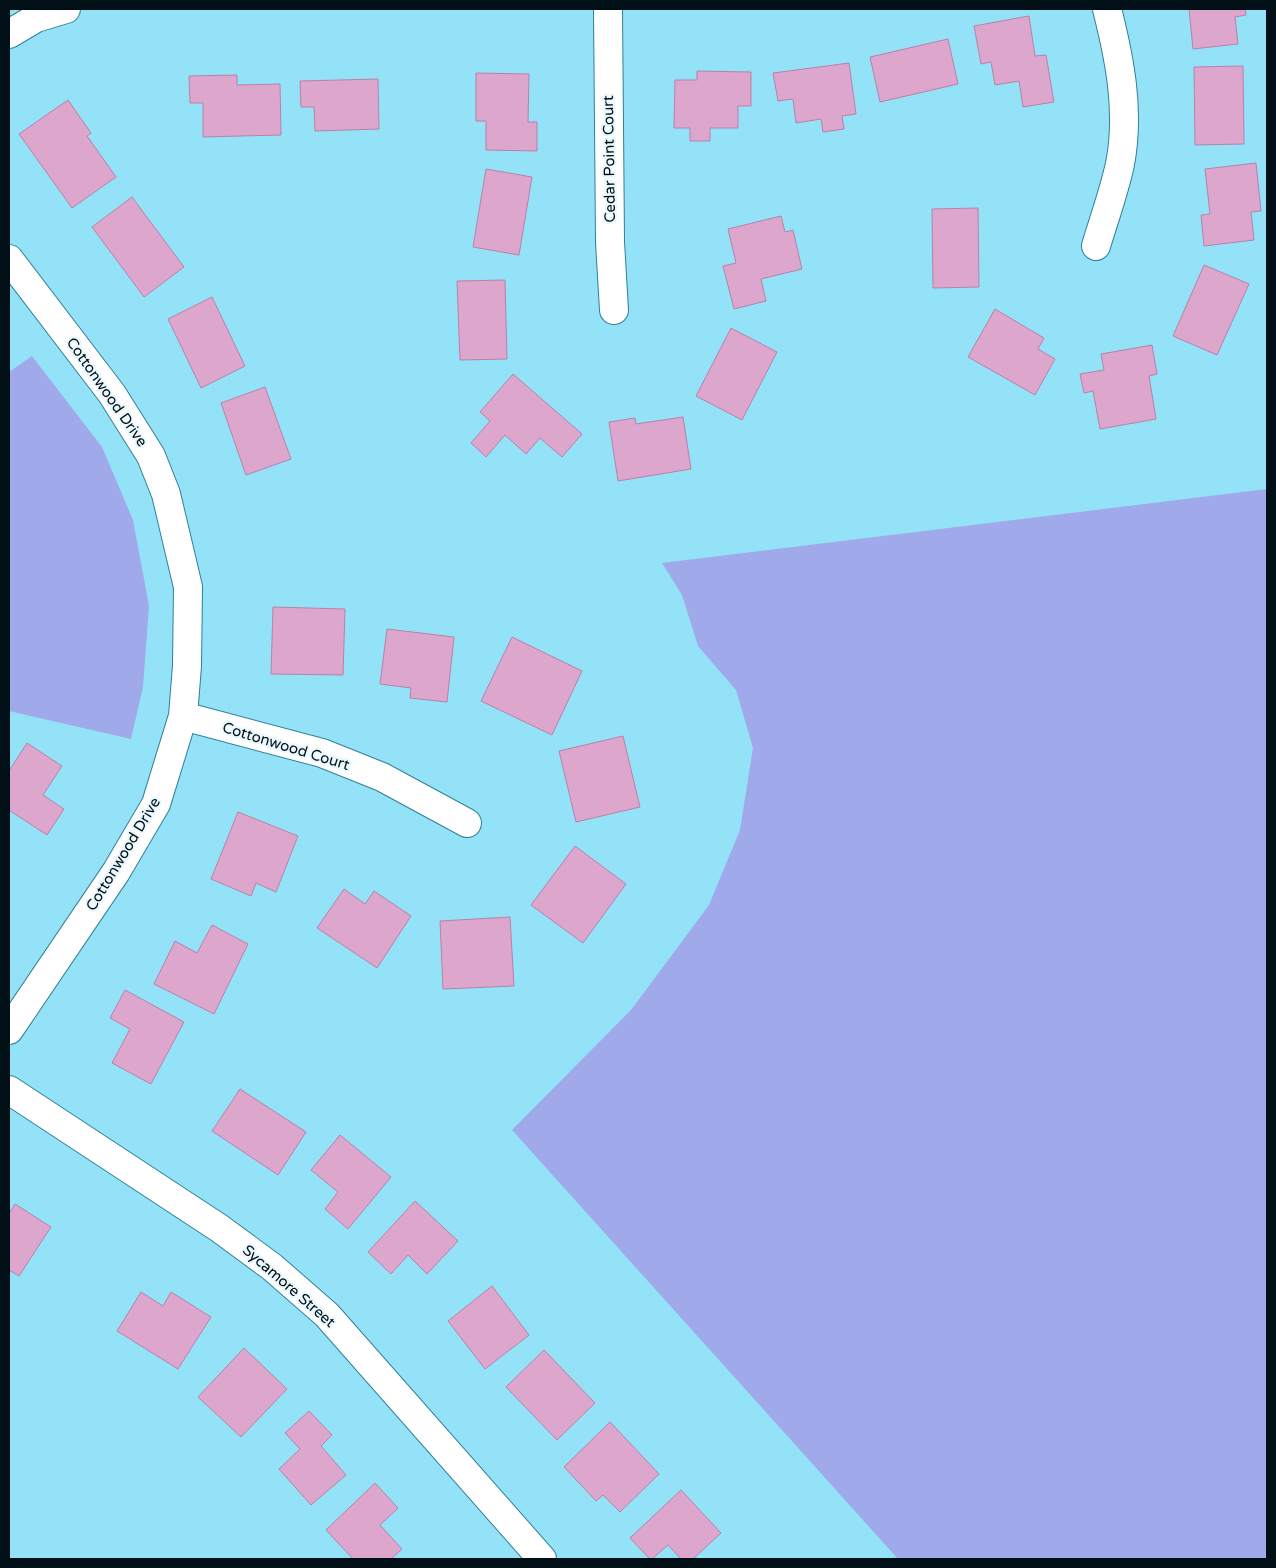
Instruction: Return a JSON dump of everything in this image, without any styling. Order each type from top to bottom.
[{"type":"street","points":[[9,34],[36,18],[66,9]]},
{"type":"street","name":"Cedar Point Court","points":[[608,9],[610,242],[614,310]]},
{"type":"street","points":[[1096,246],[1120,165],[1124,131],[1123,87],[1107,9]]},
{"type":"street","name":"Cottonwood Drive","points":[[9,259],[112,394],[151,456],[166,494],[188,587],[187,666],[183,716],[156,804],[116,872],[9,1030]]},
{"type":"street","name":"Cottonwood Court","points":[[183,716],[322,753],[382,777],[467,822]]},
{"type":"street","name":"Sycamore Street","points":[[9,1090],[219,1228],[272,1267],[327,1315],[542,1559]]},
{"type":"shaded area","points":[[32,356],[102,447],[133,520],[149,606],[143,687],[131,739],[9,711],[9,372]]},
{"type":"shaded area","points":[[1267,489],[1267,1559],[898,1559],[512,1130],[631,1010],[709,905],[740,830],[753,748],[736,690],[698,646],[682,595],[662,563]]},
{"type":"building","points":[[1189,9],[1245,9],[1246,15],[1235,17],[1238,44],[1193,49]]},
{"type":"building","points":[[1029,16],[1035,56],[1046,55],[1054,102],[1023,107],[1019,81],[995,85],[991,62],[981,64],[974,26]]},
{"type":"building","points":[[948,39],[958,84],[880,102],[870,57]]},
{"type":"building","points":[[849,63],[856,114],[842,116],[844,129],[823,132],[821,119],[796,123],[793,99],[778,101],[773,73]]},
{"type":"building","points":[[1243,66],[1244,144],[1195,145],[1194,67]]},
{"type":"building","points":[[697,71],[751,72],[751,106],[738,106],[738,128],[710,128],[710,141],[690,141],[690,128],[674,128],[675,80],[697,80]]},
{"type":"building","points":[[476,73],[529,74],[528,122],[537,122],[537,151],[486,150],[486,121],[476,121]]},
{"type":"building","points":[[237,75],[237,85],[280,84],[281,135],[203,137],[203,103],[190,103],[189,76]]},
{"type":"building","points":[[378,79],[379,129],[315,131],[314,107],[301,107],[300,81]]},
{"type":"building","points":[[68,100],[91,133],[87,136],[116,177],[72,208],[19,134]]},
{"type":"building","points":[[1256,163],[1261,211],[1251,212],[1254,240],[1204,246],[1201,215],[1210,214],[1205,169]]},
{"type":"building","points":[[486,169],[532,177],[519,255],[473,247]]},
{"type":"building","points":[[132,197],[184,267],[144,297],[92,227]]},
{"type":"building","points":[[978,208],[979,287],[933,288],[932,209]]},
{"type":"building","points":[[781,216],[785,232],[793,230],[802,269],[761,279],[766,301],[734,309],[723,266],[736,263],[728,229]]},
{"type":"building","points":[[1204,265],[1249,284],[1217,355],[1173,336]]},
{"type":"building","points":[[505,280],[507,359],[460,360],[457,281]]},
{"type":"building","points":[[212,297],[245,366],[201,388],[168,319]]},
{"type":"building","points":[[995,309],[1044,338],[1038,349],[1055,359],[1035,395],[968,357]]},
{"type":"building","points":[[731,328],[777,352],[742,420],[696,396]]},
{"type":"building","points":[[1152,345],[1157,374],[1149,376],[1156,419],[1100,429],[1093,391],[1084,393],[1080,374],[1104,370],[1101,354]]},
{"type":"building","points":[[513,374],[582,434],[562,457],[540,438],[526,454],[505,435],[486,457],[471,443],[490,421],[480,412]]},
{"type":"building","points":[[265,387],[291,459],[246,475],[221,403]]},
{"type":"building","points":[[683,417],[691,469],[618,481],[609,422],[635,418],[636,424]]},
{"type":"building","points":[[273,607],[345,609],[343,675],[271,674]]},
{"type":"building","points":[[387,629],[454,637],[447,702],[410,698],[411,688],[380,684]]},
{"type":"building","points":[[512,637],[582,671],[552,735],[481,701]]},
{"type":"building","points":[[623,736],[640,807],[576,822],[559,751]]},
{"type":"building","points":[[27,743],[62,766],[43,795],[64,809],[47,835],[9,810],[9,771]]},
{"type":"building","points":[[238,812],[298,836],[276,892],[256,883],[251,896],[211,879]]},
{"type":"building","points":[[575,846],[626,884],[583,943],[531,905]]},
{"type":"building","points":[[344,889],[365,904],[374,891],[411,916],[377,968],[317,928]]},
{"type":"building","points":[[510,917],[514,986],[443,989],[440,921]]},
{"type":"building","points":[[212,925],[248,944],[214,1014],[154,984],[175,941],[197,953]]},
{"type":"building","points":[[125,990],[184,1022],[151,1084],[112,1063],[130,1029],[110,1018]]},
{"type":"building","points":[[240,1089],[306,1132],[278,1175],[212,1131]]},
{"type":"building","points":[[340,1135],[391,1177],[348,1229],[325,1209],[338,1192],[311,1170]]},
{"type":"building","points":[[415,1201],[458,1241],[427,1274],[408,1255],[391,1274],[368,1252]]},
{"type":"building","points":[[15,1204],[51,1227],[19,1276],[9,1270],[9,1214]]},
{"type":"building","points":[[492,1286],[529,1335],[485,1369],[448,1321]]},
{"type":"building","points":[[141,1292],[163,1306],[171,1292],[211,1317],[178,1369],[117,1331]]},
{"type":"building","points":[[244,1348],[287,1389],[241,1437],[198,1397]]},
{"type":"building","points":[[544,1350],[595,1403],[557,1440],[506,1387]]},
{"type":"building","points":[[309,1411],[332,1435],[321,1446],[346,1475],[311,1505],[279,1469],[300,1449],[285,1433]]},
{"type":"building","points":[[610,1422],[659,1474],[620,1512],[603,1495],[596,1501],[564,1467]]},
{"type":"building","points":[[375,1483],[398,1508],[380,1525],[402,1549],[391,1559],[353,1559],[326,1530]]},
{"type":"building","points":[[681,1490],[721,1533],[693,1559],[681,1559],[668,1545],[650,1559],[630,1538]]}]
